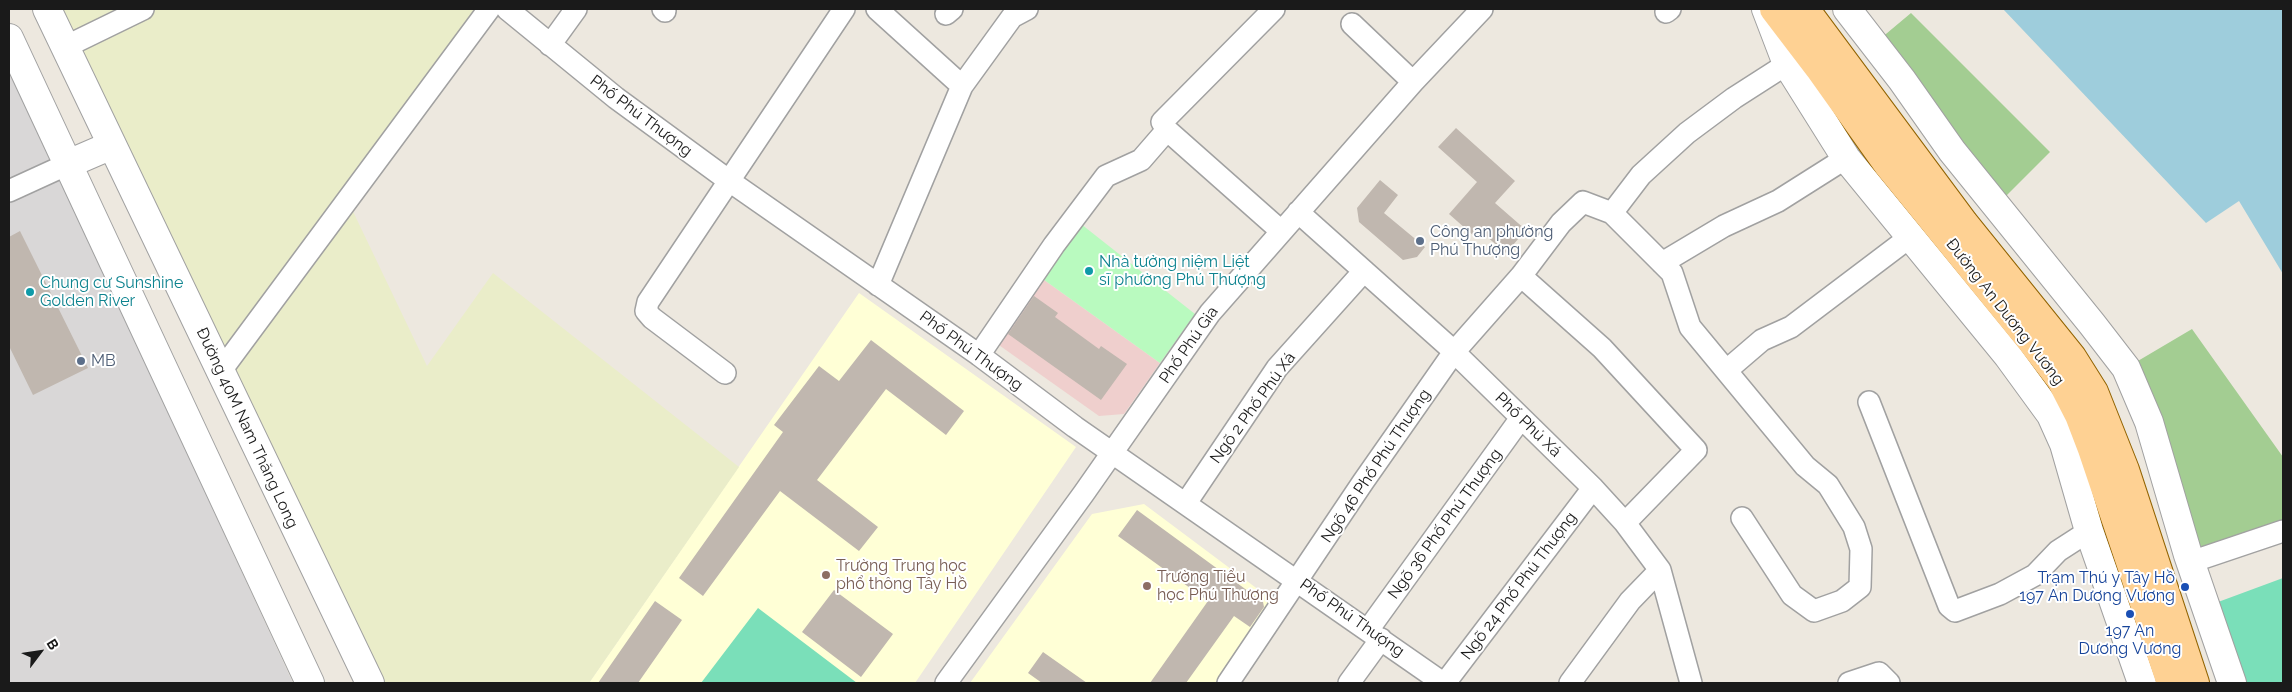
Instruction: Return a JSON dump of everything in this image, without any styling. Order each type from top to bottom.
[{"type":"main road","name":"Đường An Dương Vương","points":[[1774,9],[1819,68],[1888,165],[2061,380],[2079,416],[2092,449],[2171,683]]},
{"type":"main road","name":"Đường An Dương Vương","points":[[1804,9],[1964,223],[2072,357],[2094,392],[2125,470],[2195,683]]},
{"type":"street","name":"Đường 40M Nam Thăng Long","points":[[47,9],[370,683]]},
{"type":"street","points":[[65,47],[143,9]]},
{"type":"street","points":[[220,372],[489,9]]},
{"type":"street","name":"Phố Phú Thượng","points":[[507,9],[616,98],[728,180],[1444,683]]},
{"type":"street","points":[[550,45],[576,9]]},
{"type":"street","points":[[725,373],[652,318],[646,311],[648,302],[844,9]]},
{"type":"street","points":[[877,9],[962,86]]},
{"type":"street","points":[[878,285],[962,86],[1012,17],[1027,9]]},
{"type":"street","points":[[1274,9],[1162,122],[1167,130],[1280,231]]},
{"type":"street","name":"Phố Phú Gia","points":[[946,683],[1113,452],[1210,313],[1280,231],[1330,179],[1414,82],[1482,9]]},
{"type":"street","name":"Đường An Dương Vương","points":[[1766,9],[1773,31],[1788,64],[1846,158],[2008,356],[2051,415],[2064,444],[2089,531],[2142,683]]},
{"type":"street","points":[[1847,9],[1902,80],[1952,151],[2126,368],[2149,422],[2191,562],[2232,683]]},
{"type":"street","points":[[1352,24],[1414,82]]},
{"type":"street","points":[[9,38],[310,683]]},
{"type":"street","points":[[1742,518],[1792,595],[1814,611],[1842,601],[1860,588],[1861,549],[1854,527],[1828,485],[1805,466],[1690,327],[1672,273],[1612,213],[1641,175],[1687,133],[1734,98],[1788,64]]},
{"type":"street","points":[[979,355],[1054,245],[1106,176],[1141,160],[1167,130]]},
{"type":"street","points":[[9,191],[112,145]]},
{"type":"street","points":[[1662,263],[1724,226],[1778,201],[1846,158]]},
{"type":"street","name":"Ngõ 46 Phố Phú Thượng","points":[[1228,683],[1299,581],[1363,482],[1454,352],[1521,276],[1561,223],[1583,202],[1612,213]]},
{"type":"street","name":"Phố Phú Xá","points":[[1298,212],[1454,352],[1593,488],[1625,523],[1660,570],[1692,683]]},
{"type":"street","points":[[1727,370],[1762,340],[1791,327],[1910,237]]},
{"type":"street","name":"Ngõ 2 Phố Phú Xá","points":[[1186,503],[1277,368],[1364,271]]},
{"type":"street","points":[[1521,276],[1602,348],[1696,450],[1625,523]]},
{"type":"street","points":[[1869,402],[1949,606],[1955,611],[2000,594],[2029,579],[2058,551],[2089,531]]},
{"type":"street","name":"Ngõ 36 Phố Phú Thượng","points":[[1349,683],[1374,635],[1521,418]]},
{"type":"street","name":"Ngõ 24 Phố Phú Thượng","points":[[1444,683],[1593,488]]},
{"type":"street","points":[[2191,562],[2283,531]]},
{"type":"street","points":[[1570,683],[1630,601],[1660,570]]},
{"type":"street","points":[[1849,683],[1879,672],[1889,683]]},
{"type":"shaded area","points":[[47,9],[489,9],[348,201],[427,366],[493,273],[739,467],[589,683],[370,683]]},
{"type":"shaded area","points":[[9,67],[293,683],[9,683]]},
{"type":"shaded area","points":[[1040,277],[1160,363],[1124,414],[1099,416],[996,343]]},
{"type":"shaded area","name":"Trường Trung học phổ thông Tây Hồ","points":[[859,293],[1076,447],[915,683],[589,683]]},
{"type":"shaded area","name":"Trường Tiểu học Phú Thượng","points":[[1144,504],[1275,602],[1215,683],[970,683],[1092,514]]},
{"type":"green space","points":[[1911,13],[2050,152],[1996,206],[1874,44]]},
{"type":"green space","points":[[1081,224],[1195,314],[1160,363],[1040,277]]},
{"type":"green space","points":[[2192,329],[2283,457],[2283,531],[2191,562],[2126,368]]},
{"type":"green space","points":[[2283,578],[2283,683],[2238,683],[2210,605]]},
{"type":"green space","points":[[758,608],[857,683],[701,683]]},
{"type":"water","points":[[2003,9],[2283,9],[2283,274],[2239,201],[2206,223]]},
{"type":"building","points":[[1456,128],[1515,181],[1495,203],[1526,230],[1506,253],[1479,230],[1474,236],[1449,214],[1477,182],[1438,147]]},
{"type":"building","points":[[1380,180],[1398,195],[1384,213],[1425,247],[1417,257],[1403,260],[1359,222],[1357,208]]},
{"type":"building","name":"Chung cư Sunshine Golden River","points":[[20,231],[88,368],[33,395],[9,346],[9,237]]},
{"type":"building","points":[[1034,296],[1058,313],[1055,317],[1099,349],[1101,346],[1127,364],[1101,400],[1008,334]]},
{"type":"building","points":[[871,340],[964,411],[946,435],[886,389],[817,480],[878,527],[859,551],[780,491],[703,596],[679,578],[783,432],[774,425],[819,366],[839,381]]},
{"type":"building","points":[[1137,510],[1263,602],[1264,607],[1250,627],[1234,616],[1186,683],[1150,683],[1208,601],[1118,536]]},
{"type":"building","points":[[834,590],[893,634],[861,677],[802,632]]},
{"type":"building","points":[[655,601],[682,620],[638,683],[598,683]]},
{"type":"building","points":[[1043,652],[1087,683],[1042,683],[1028,673]]},
{"type":"place","name":"Công an phường Phú Thượng","points":[[1420,241]]},
{"type":"place","name":"Nhà tưởng niệm Liệt sĩ phường Phú Thượng","points":[[1089,271]]},
{"type":"place","name":"Chung cư Sunshine Golden River","points":[[30,292]]},
{"type":"place","name":"MB","points":[[81,361]]},
{"type":"place","name":"Trường Trung học phổ thông Tây Hồ","points":[[826,575]]},
{"type":"place","name":"Trường Tiểu học Phú Thượng","points":[[1147,586]]},
{"type":"place","name":"Trạm Thú y Tây Hồ 197 An Dương Vương","points":[[2185,587]]},
{"type":"place","name":"197 An Dương Vương","points":[[2130,614]]}]
